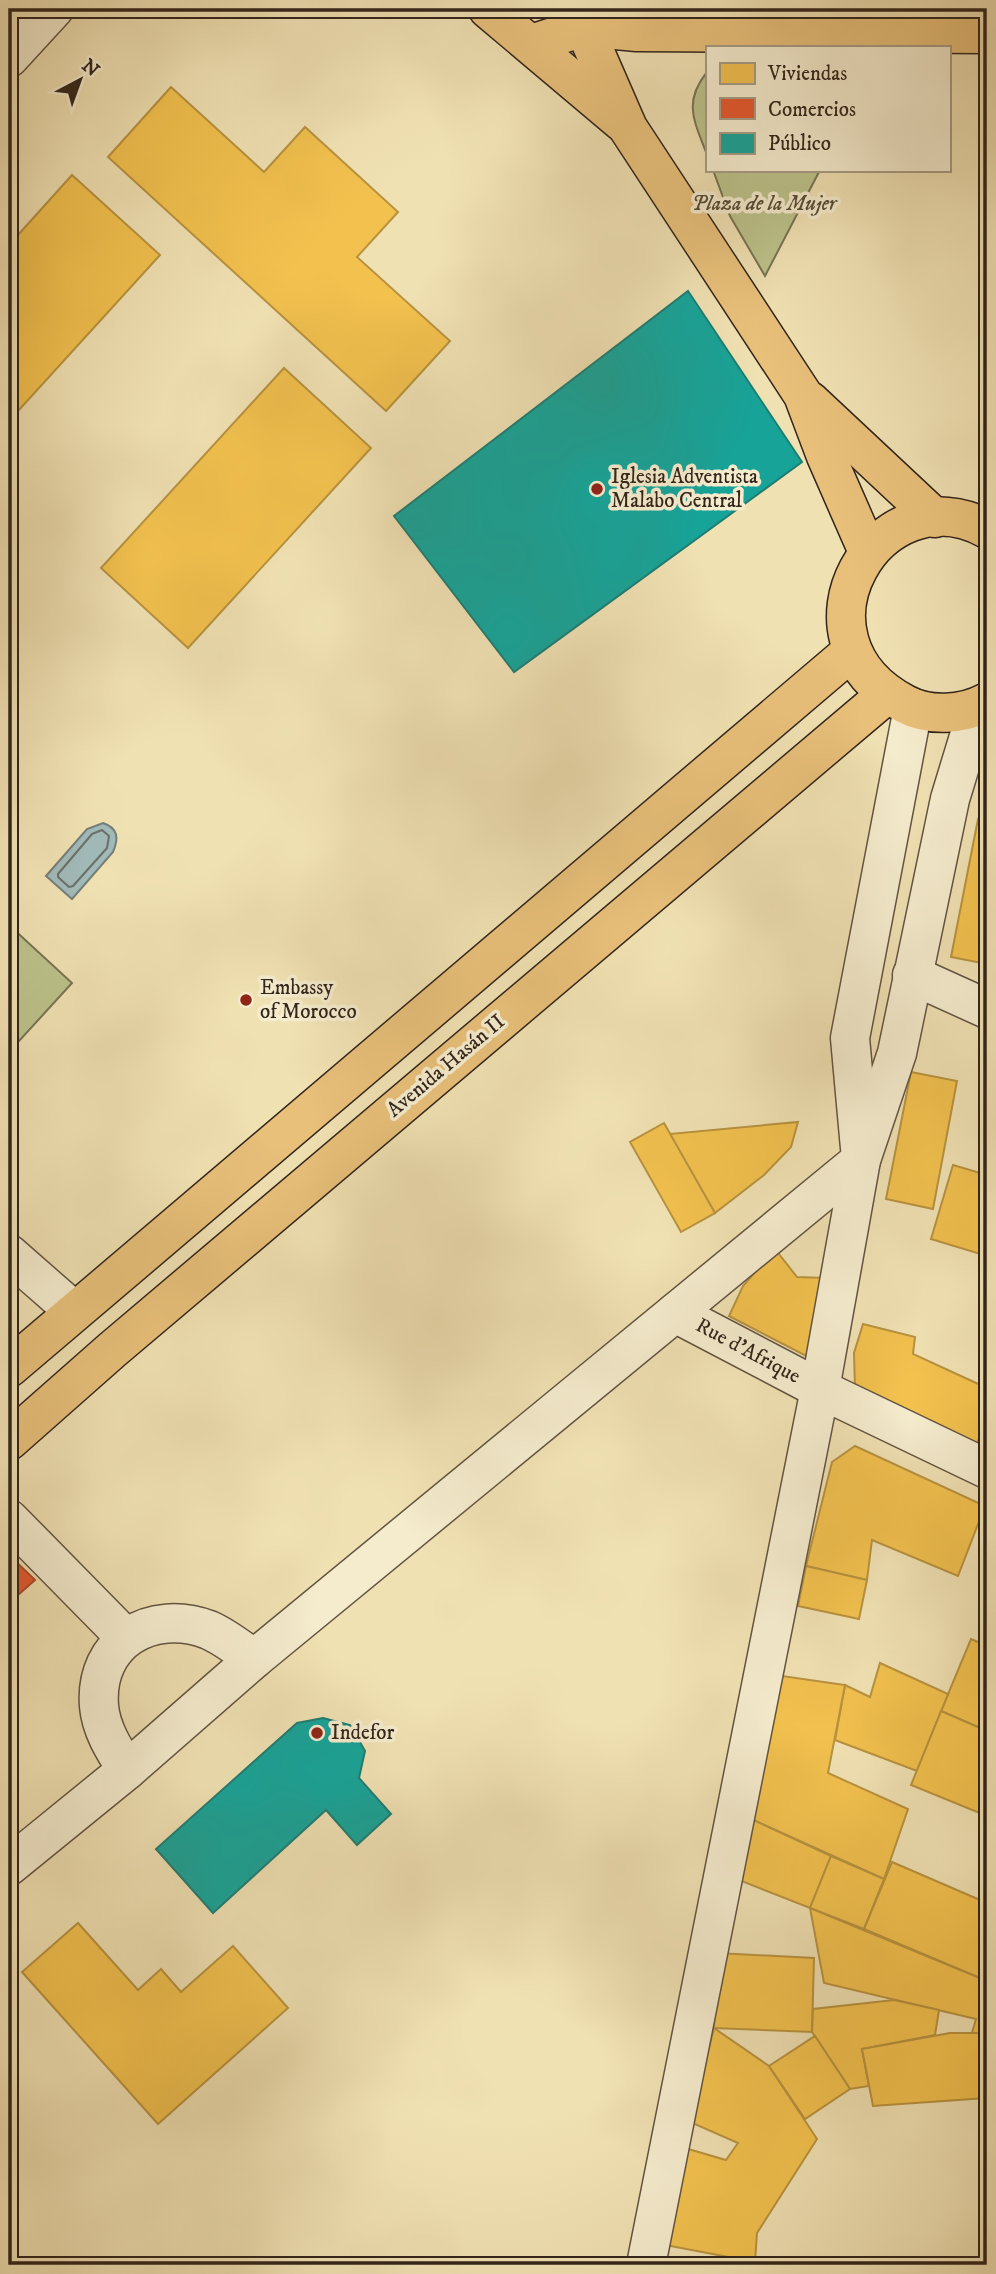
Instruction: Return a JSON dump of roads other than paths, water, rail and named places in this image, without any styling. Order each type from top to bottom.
[{"type":"main road","points":[[488,9],[628,128]]},
{"type":"main road","points":[[531,44],[575,18],[628,17],[987,34]]},
{"type":"main road","points":[[575,18],[628,128],[803,395],[868,552]]},
{"type":"main road","points":[[803,395],[935,517]]},
{"type":"main road","points":[[983,705],[956,712],[935,712],[900,701],[867,675],[852,650],[846,625],[847,599],[855,574],[868,552],[887,535],[910,523],[935,517],[958,518],[987,528]]},
{"type":"main road","points":[[9,1368],[852,650]]},
{"type":"main road","name":"Avenida Hasán II","points":[[9,1441],[197,1278],[900,701]]},
{"type":"street","points":[[9,58],[54,9]]},
{"type":"street","points":[[861,1160],[850,1038],[900,701]]},
{"type":"street","points":[[646,2265],[820,1389],[861,1160],[897,1053],[950,799],[983,705]]},
{"type":"street","points":[[912,975],[987,1009]]},
{"type":"street","points":[[9,1866],[127,1770],[254,1659],[861,1160]]},
{"type":"street","points":[[9,1254],[74,1311]]},
{"type":"street","name":"Rue d'Afrique","points":[[675,1313],[820,1389],[987,1469]]},
{"type":"street","points":[[9,1519],[126,1638]]},
{"type":"street","points":[[127,1770],[112,1746],[99,1708],[99,1688],[104,1667],[112,1651],[126,1638],[140,1629],[156,1626],[193,1626],[210,1631],[254,1659]]},
{"type":"water","points":[[103,823],[116,834],[113,852],[72,899],[46,876],[87,829]]},
{"type":"place","name":"Iglesia Adventista Malabo Central","points":[[597,489]]},
{"type":"place","name":"Embassy of Morocco","points":[[246,1000]]},
{"type":"place","name":"Indefor","points":[[317,1733]]},
{"type":"park label","name":"Plaza de la Mujer","points":[[764,204]]}]
